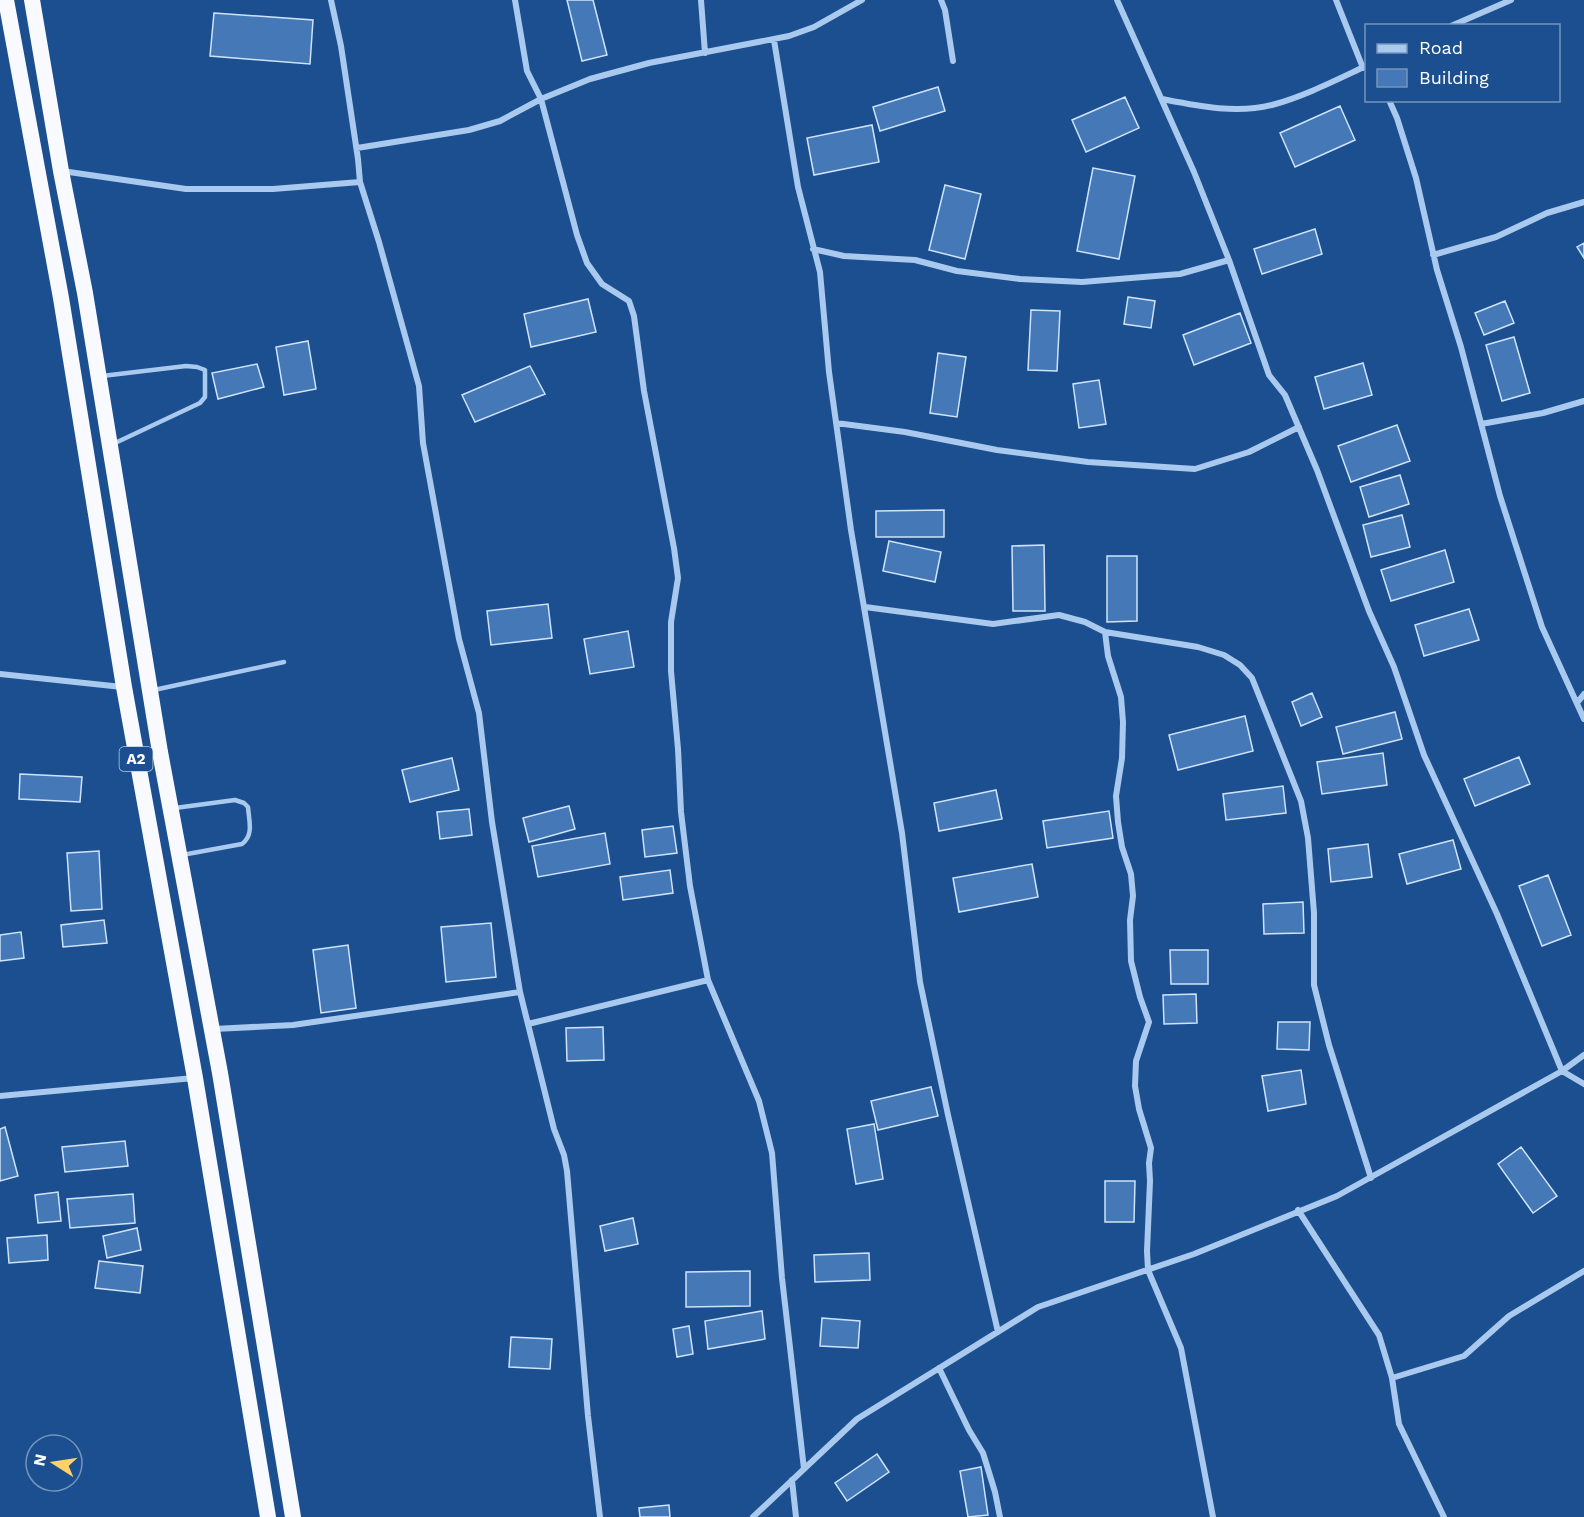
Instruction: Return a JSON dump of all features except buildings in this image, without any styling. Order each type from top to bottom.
[{"type":"highway","name":"A2","points":[[6,0],[61,298],[124,687],[195,1078],[268,1517]]},
{"type":"highway","name":"A2","points":[[32,0],[61,171],[86,293],[151,691],[219,1073],[293,1517]]},
{"type":"street","points":[[331,0],[341,46],[360,182],[379,242],[418,386],[423,443],[459,639],[479,713],[492,822],[520,992],[554,1129],[564,1155],[567,1171],[588,1416],[600,1517]]},
{"type":"street","points":[[515,0],[527,71],[541,99],[577,235],[587,263],[602,285],[630,301],[634,316],[644,392],[678,579],[671,622],[671,671],[681,812],[690,886],[708,980],[759,1101],[772,1153],[783,1290],[804,1469]]},
{"type":"street","points":[[701,0],[705,53]]},
{"type":"street","points":[[357,148],[470,130],[500,121],[541,99],[590,79],[650,63],[774,40],[814,27],[862,0]]},
{"type":"street","points":[[941,0],[945,10],[953,61]]},
{"type":"street","points":[[1117,0],[1194,172],[1229,260],[1269,375],[1285,395],[1317,470],[1369,611],[1394,667],[1424,755],[1497,914],[1562,1071],[1584,1084]]},
{"type":"street","points":[[1162,99],[1228,109],[1271,105],[1365,67],[1336,0]]},
{"type":"street","points":[[1456,24],[1510,0]]},
{"type":"street","points":[[774,40],[798,187],[820,272],[829,372],[851,530],[902,833],[920,982],[948,1116],[998,1332]]},
{"type":"street","points":[[1390,102],[1416,178],[1433,255],[1461,347],[1500,496],[1542,627],[1584,719]]},
{"type":"street","points":[[61,171],[186,189],[273,189],[360,182]]},
{"type":"street","points":[[1433,255],[1496,237],[1547,213],[1584,202]]},
{"type":"street","points":[[813,249],[844,256],[915,260],[957,271],[1020,279],[1082,282],[1180,274],[1229,260]]},
{"type":"street","points":[[1480,424],[1543,413],[1584,401]]},
{"type":"street","points":[[836,423],[906,432],[997,450],[1088,462],[1195,469],[1249,452],[1299,427]]},
{"type":"street","points":[[865,607],[993,624],[1059,615],[1085,622],[1105,632],[1198,647],[1224,655],[1246,671],[1258,689],[1301,801],[1308,838],[1314,913],[1314,985],[1329,1045],[1371,1178]]},
{"type":"street","points":[[1105,632],[1108,656],[1121,697],[1122,758],[1116,796],[1122,847],[1131,874],[1133,896],[1130,920],[1131,960],[1149,1022],[1136,1061],[1135,1086],[1139,1109],[1151,1148],[1148,1270],[1181,1347],[1213,1517]]},
{"type":"street","points":[[0,674],[124,687]]},
{"type":"street","points":[[1577,703],[1584,694]]},
{"type":"street","points":[[528,1024],[708,980]]},
{"type":"street","points":[[210,1029],[293,1025],[520,992]]},
{"type":"street","points":[[753,1517],[857,1419],[1038,1307],[1194,1254],[1338,1196],[1562,1071],[1584,1055]]},
{"type":"street","points":[[0,1096],[195,1078]]},
{"type":"street","points":[[1299,1210],[1379,1335],[1392,1378],[1399,1424],[1444,1517]]},
{"type":"street","points":[[1392,1378],[1464,1356],[1509,1316],[1584,1271]]},
{"type":"street","points":[[939,1368],[969,1430],[984,1453],[1000,1517]]},
{"type":"street","points":[[792,1480],[796,1517]]},
{"type":"lane","points":[[99,376],[186,366],[205,370],[205,397],[200,403],[110,445]]},
{"type":"lane","points":[[151,691],[284,662]]},
{"type":"lane","points":[[171,809],[235,800],[249,807],[250,833],[242,844],[179,856]]}]
